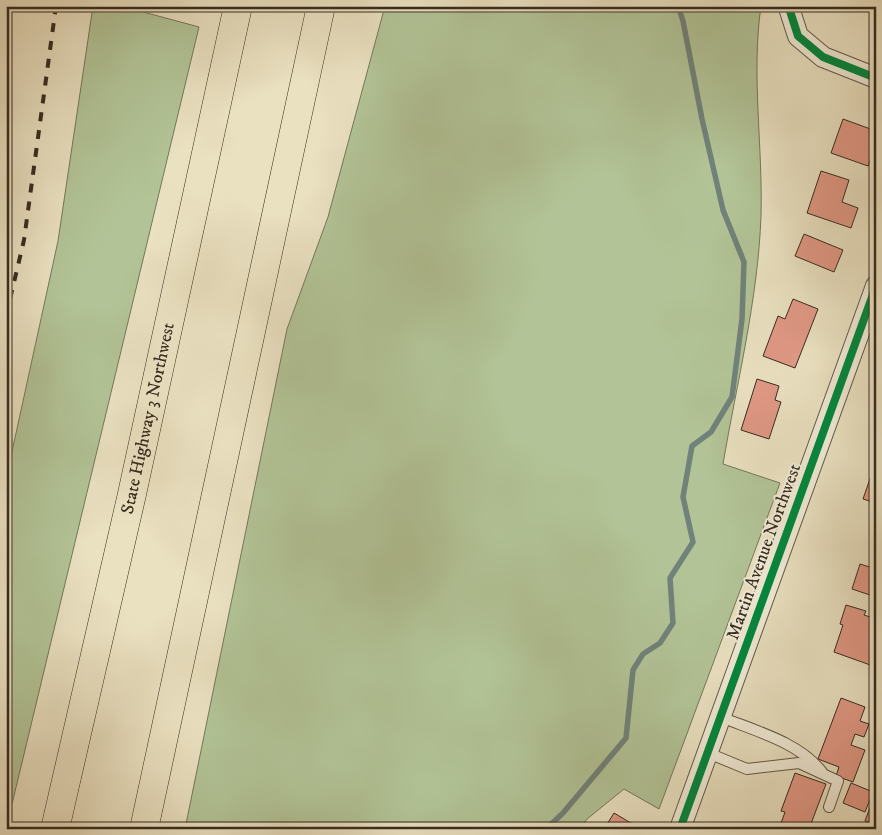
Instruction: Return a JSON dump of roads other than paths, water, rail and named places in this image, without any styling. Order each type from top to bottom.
[{"type":"highway","name":"State Highway 3 Northwest","points":[[55,829],[130,504],[238,6]]},
{"type":"highway","points":[[144,829],[321,6]]},
{"type":"street","points":[[790,9],[798,36],[823,57],[876,78]]},
{"type":"street","name":"Martin Avenue Northwest","points":[[680,829],[876,286]]},
{"type":"lane","points":[[722,717],[801,751],[814,762],[823,774]]},
{"type":"lane","points":[[708,753],[747,769],[799,763],[838,781],[829,807]]},
{"type":"waterway","points":[[546,829],[563,813],[626,738],[633,670],[643,654],[660,643],[673,623],[670,578],[693,542],[683,497],[692,446],[711,432],[732,397],[742,319],[744,262],[723,210],[702,119],[683,21],[678,6]]},
{"type":"railway","points":[[6,316],[24,240],[56,6]]}]
